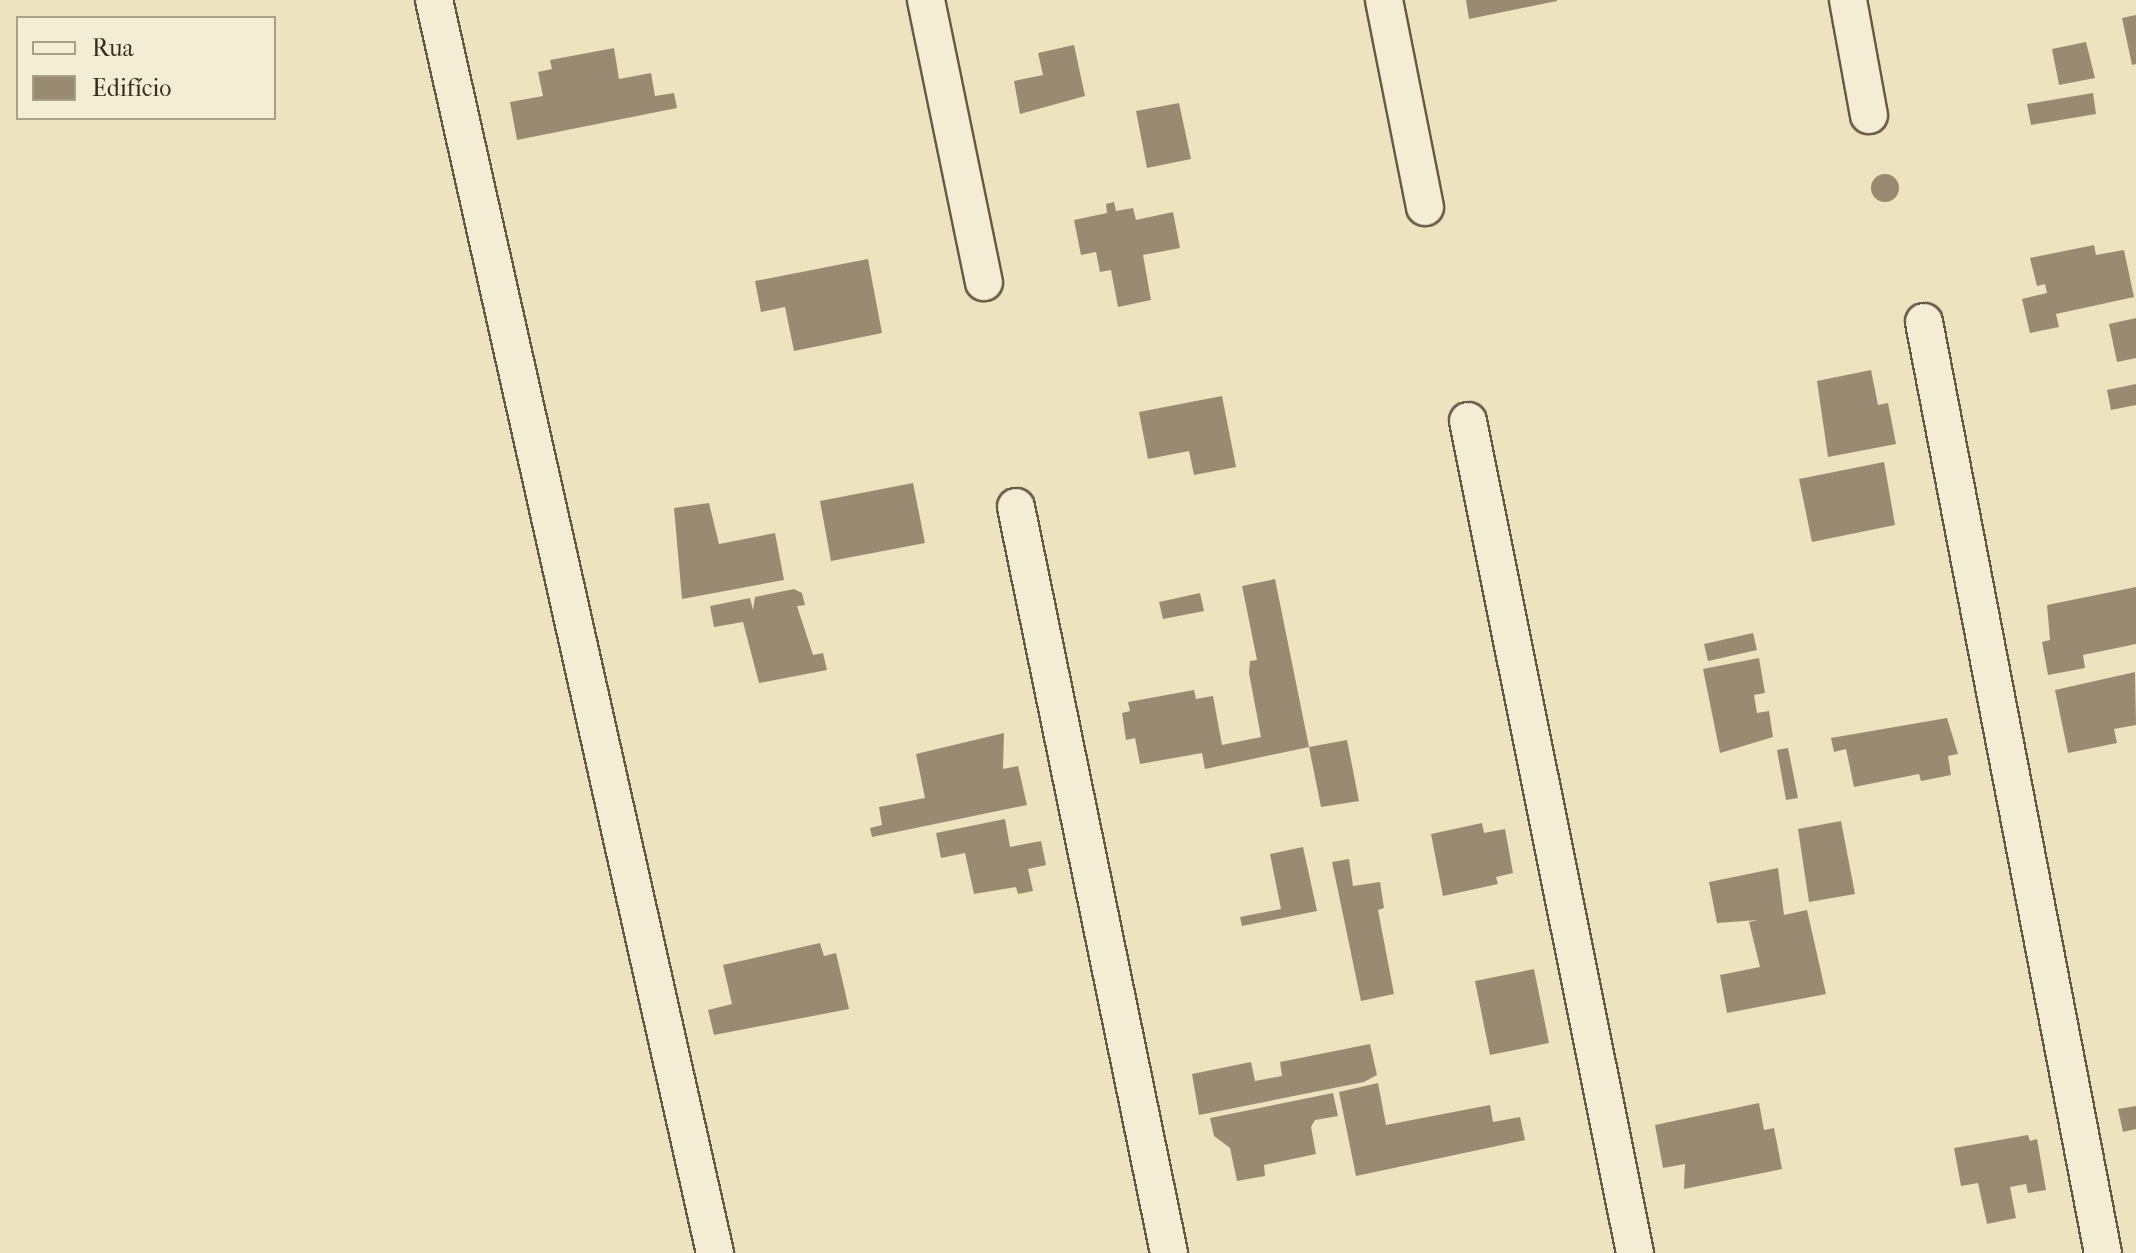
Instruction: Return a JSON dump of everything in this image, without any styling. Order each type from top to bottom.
[{"type":"street","points":[[434,0],[715,1253]]},
{"type":"street","points":[[926,0],[984,282]]},
{"type":"street","points":[[1384,0],[1425,207]]},
{"type":"street","points":[[1848,0],[1869,115]]},
{"type":"street","points":[[1924,322],[2103,1253]]},
{"type":"street","points":[[1468,421],[1635,1253]]},
{"type":"street","points":[[1016,507],[1169,1253]]},
{"type":"building","points":[[1466,0],[1557,0],[1557,1],[1469,19]]},
{"type":"building","points":[[2136,15],[2136,64],[2132,65],[2122,18]]},
{"type":"building","points":[[2086,42],[2095,78],[2059,85],[2052,49]]},
{"type":"building","points":[[1074,45],[1085,96],[1020,114],[1014,81],[1043,75],[1038,53]]},
{"type":"building","points":[[614,48],[619,79],[651,73],[655,96],[674,93],[677,108],[517,140],[510,102],[543,96],[538,72],[552,69],[550,60]]},
{"type":"building","points":[[2093,93],[2096,114],[2031,125],[2027,104]]},
{"type":"building","points":[[1179,103],[1191,159],[1147,168],[1136,111]]},
{"type":"building","points":[[1885,174],[1895,178],[1899,188],[1895,198],[1885,202],[1875,198],[1871,188],[1875,178]]},
{"type":"building","points":[[1114,202],[1116,211],[1133,208],[1136,220],[1173,212],[1180,248],[1143,255],[1151,300],[1118,307],[1111,270],[1100,272],[1096,252],[1081,255],[1074,220],[1107,213],[1106,204]]},
{"type":"building","points":[[2094,245],[2096,255],[2124,250],[2134,297],[2056,314],[2059,327],[2030,333],[2022,299],[2047,293],[2045,284],[2037,286],[2030,258]]},
{"type":"building","points":[[868,259],[882,333],[794,351],[785,307],[761,312],[755,281]]},
{"type":"building","points":[[2136,318],[2136,358],[2117,362],[2109,324]]},
{"type":"building","points":[[1871,370],[1878,405],[1888,403],[1896,444],[1828,457],[1817,381]]},
{"type":"building","points":[[2136,384],[2136,405],[2111,410],[2107,390]]},
{"type":"building","points":[[1222,396],[1236,467],[1194,475],[1189,451],[1148,459],[1139,412]]},
{"type":"building","points":[[1884,462],[1895,525],[1812,542],[1799,479]]},
{"type":"building","points":[[913,483],[925,543],[831,561],[820,501]]},
{"type":"building","points":[[709,503],[719,544],[775,533],[784,580],[682,599],[674,508]]},
{"type":"building","points":[[1275,579],[1309,747],[1205,769],[1202,753],[1140,764],[1135,738],[1126,740],[1122,713],[1130,711],[1128,702],[1194,690],[1196,699],[1213,696],[1222,745],[1261,737],[1249,673],[1250,661],[1257,660],[1242,586]]},
{"type":"building","points":[[2136,587],[2136,644],[2083,655],[2085,668],[2048,675],[2042,642],[2050,640],[2047,605]]},
{"type":"building","points":[[794,589],[802,593],[805,605],[797,606],[813,655],[823,653],[827,670],[759,683],[743,622],[714,627],[710,606],[750,598],[753,610],[755,597]]},
{"type":"building","points":[[1200,593],[1204,611],[1163,619],[1159,602]]},
{"type":"building","points":[[1753,633],[1757,650],[1708,661],[1704,644]]},
{"type":"building","points":[[1759,658],[1765,693],[1754,695],[1757,713],[1769,711],[1773,737],[1720,753],[1703,669]]},
{"type":"building","points":[[2135,672],[2136,725],[2114,729],[2117,743],[2068,753],[2055,690]]},
{"type":"building","points":[[1947,718],[1958,754],[1948,756],[1951,775],[1921,781],[1919,774],[1854,787],[1846,749],[1834,752],[1831,738]]},
{"type":"building","points":[[1004,733],[1003,769],[1018,766],[1027,805],[872,837],[870,828],[882,825],[879,807],[925,798],[916,754]]},
{"type":"building","points":[[1347,740],[1359,801],[1321,807],[1309,747]]},
{"type":"building","points":[[1788,748],[1798,798],[1786,800],[1777,750]]},
{"type":"building","points":[[1005,819],[1010,847],[1041,841],[1046,865],[1028,869],[1033,891],[1018,894],[1016,887],[974,894],[965,853],[941,858],[936,833]]},
{"type":"building","points":[[1841,821],[1855,894],[1809,902],[1798,829]]},
{"type":"building","points":[[1482,823],[1484,833],[1505,829],[1513,873],[1496,877],[1498,884],[1443,896],[1431,834]]},
{"type":"building","points":[[1303,847],[1317,911],[1242,926],[1240,917],[1281,909],[1270,854]]},
{"type":"building","points":[[1349,859],[1353,886],[1380,882],[1384,908],[1378,910],[1394,994],[1361,1001],[1332,862]]},
{"type":"building","points":[[1778,868],[1784,915],[1807,910],[1826,994],[1727,1013],[1720,975],[1760,967],[1749,922],[1758,920],[1717,923],[1709,882]]},
{"type":"building","points":[[820,943],[824,956],[836,953],[849,1009],[714,1035],[708,1010],[732,1004],[723,965]]},
{"type":"building","points":[[1534,969],[1549,1043],[1490,1055],[1475,981]]},
{"type":"building","points":[[1370,1044],[1377,1075],[1364,1082],[1199,1115],[1192,1074],[1251,1062],[1255,1081],[1282,1076],[1280,1062]]},
{"type":"building","points":[[1378,1083],[1386,1125],[1490,1105],[1493,1122],[1520,1117],[1525,1140],[1356,1176],[1339,1092]]},
{"type":"building","points":[[1333,1093],[1338,1116],[1315,1120],[1311,1127],[1316,1154],[1264,1165],[1265,1176],[1237,1181],[1230,1148],[1214,1136],[1210,1118]]},
{"type":"building","points":[[1759,1103],[1764,1130],[1774,1128],[1782,1169],[1684,1189],[1685,1164],[1663,1168],[1655,1125]]},
{"type":"building","points":[[2136,1106],[2136,1129],[2123,1132],[2118,1109]]},
{"type":"building","points":[[2028,1135],[2030,1141],[2037,1139],[2046,1190],[2028,1193],[2026,1184],[2010,1187],[2016,1218],[1987,1224],[1978,1183],[1961,1186],[1954,1148]]}]
